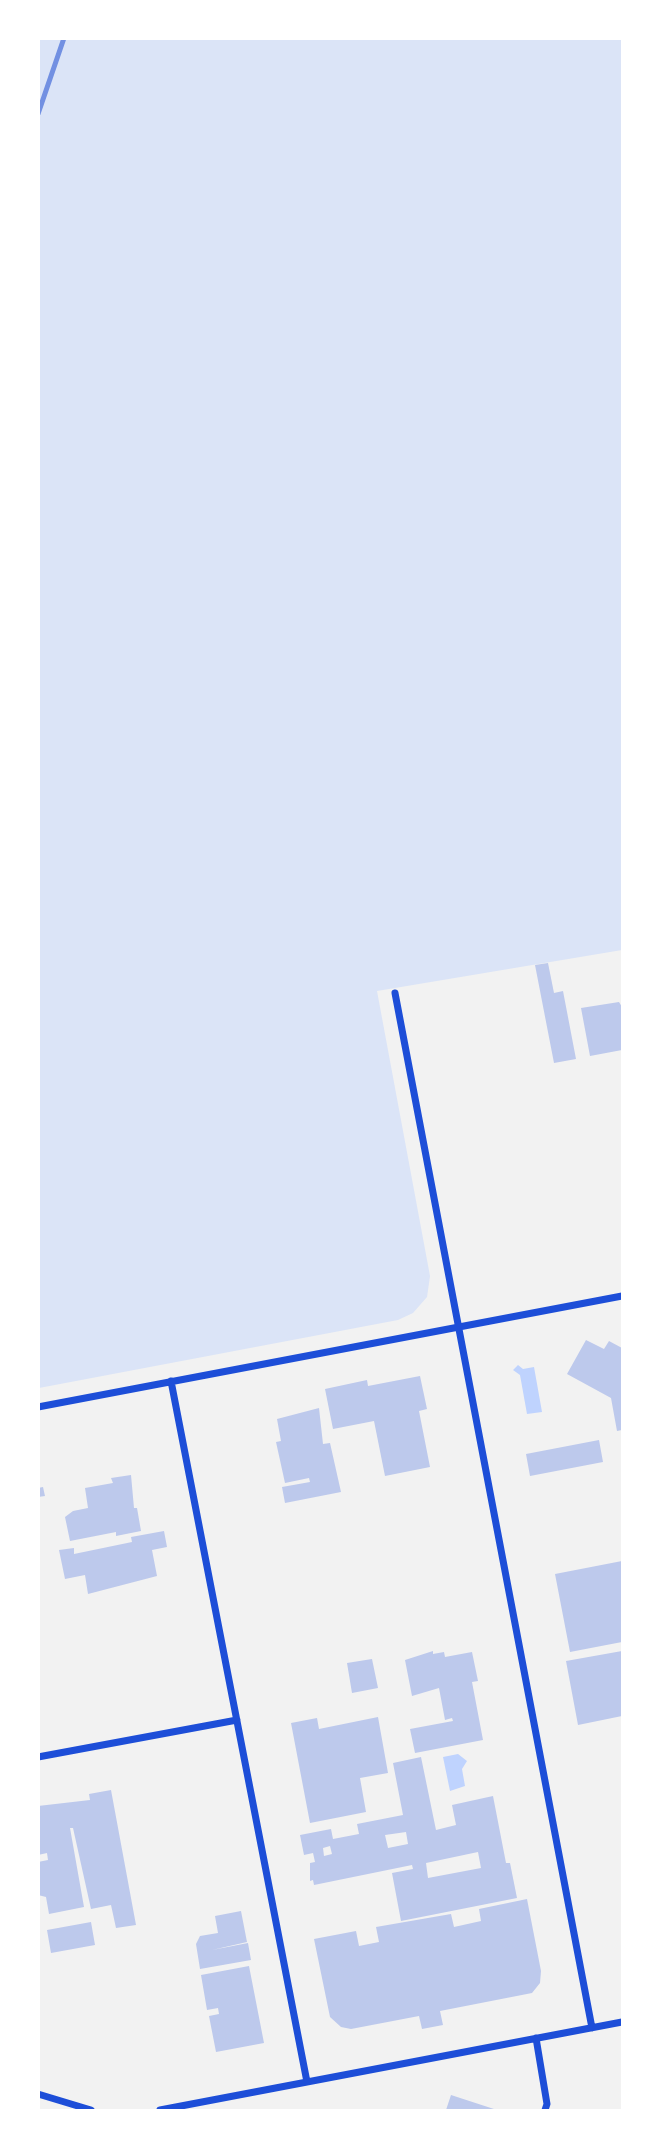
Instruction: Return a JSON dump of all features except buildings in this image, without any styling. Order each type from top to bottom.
[{"type":"street","points":[[395,993],[592,2028]]},
{"type":"street","points":[[38,1407],[622,1296]]},
{"type":"street","points":[[171,1381],[307,2081]]},
{"type":"street","points":[[38,1757],[237,1720]]},
{"type":"street","points":[[160,2110],[622,2022]]},
{"type":"street","points":[[536,2038],[547,2104],[545,2110]]},
{"type":"street","points":[[38,2094],[91,2110]]},
{"type":"shaded area","points":[[39,39],[622,39],[622,950],[377,991],[430,1276],[427,1297],[413,1313],[398,1320],[39,1388]]},
{"type":"water","points":[[518,1365],[523,1369],[534,1367],[542,1412],[527,1414],[520,1375],[513,1370]]},
{"type":"water","points":[[458,1754],[467,1761],[462,1769],[465,1786],[450,1791],[443,1757]]},
{"type":"railway","points":[[38,114],[64,38]]}]
